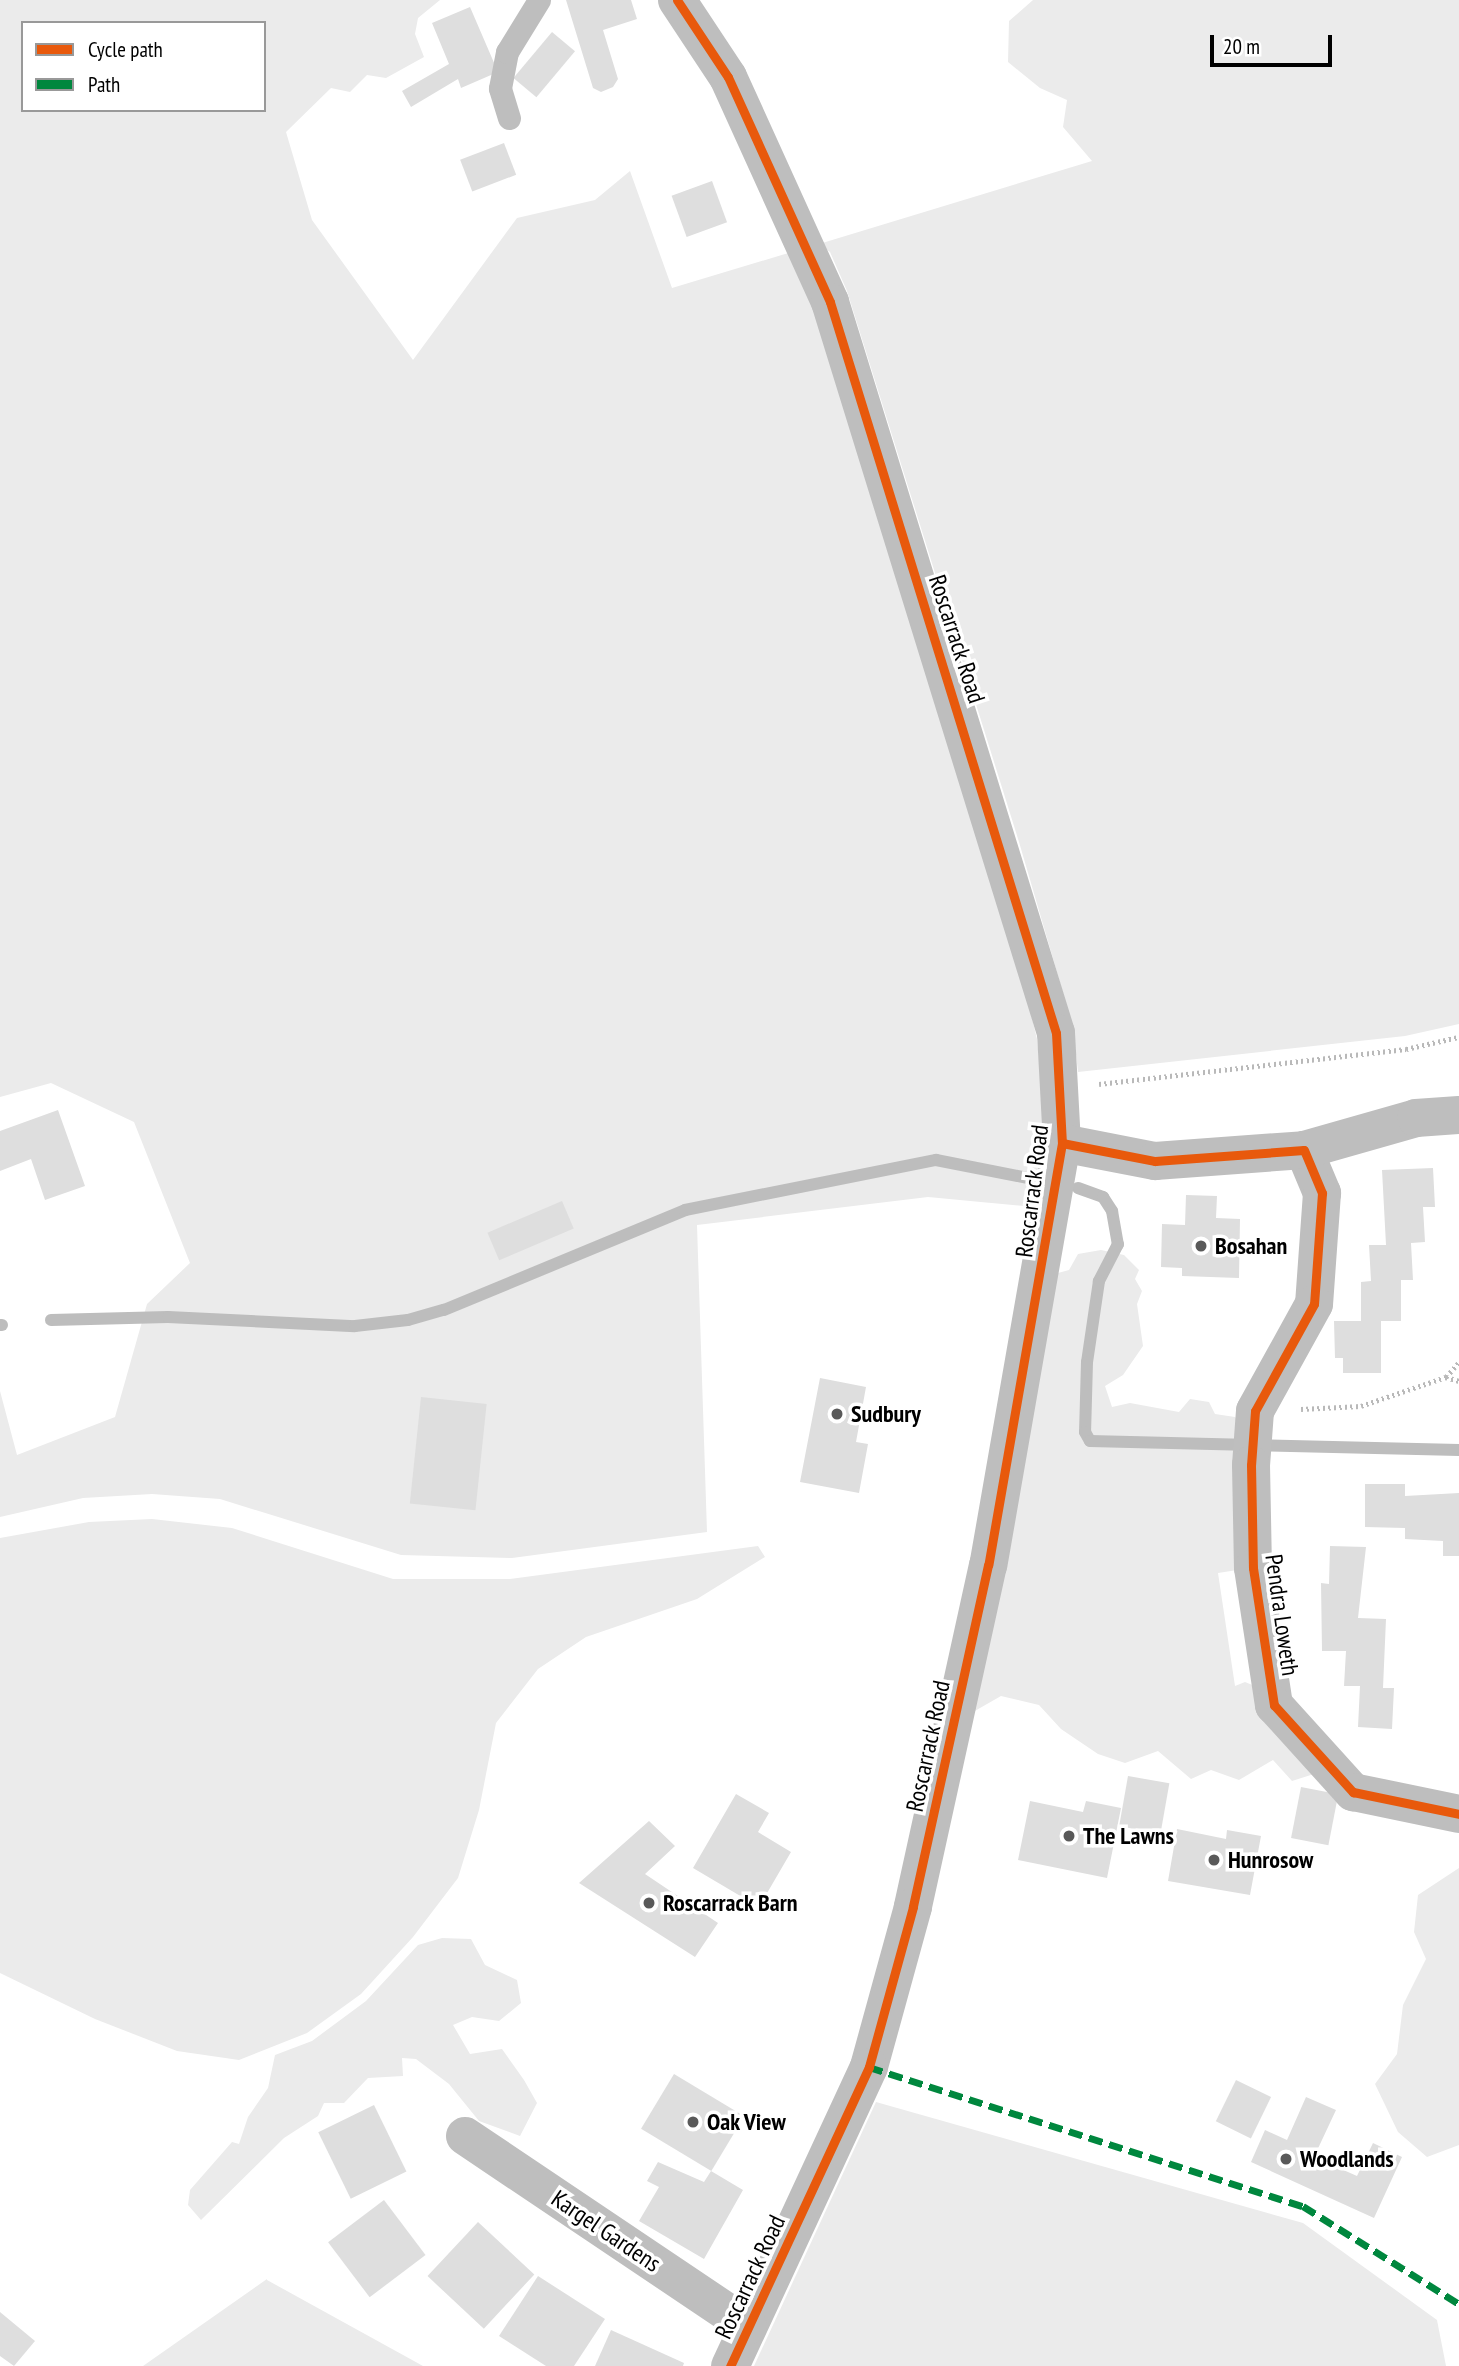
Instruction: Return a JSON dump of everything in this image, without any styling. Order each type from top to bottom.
[{"type":"street","name":"Roscarrack Road","points":[[677,0],[728,77],[830,302],[1002,845],[1056,1032],[1062,1143],[988,1564],[913,1907],[869,2067],[730,2366]]},
{"type":"street","points":[[1062,1143],[1155,1161],[1304,1150],[1416,1118],[1459,1115]]},
{"type":"street","name":"Pendra Loweth","points":[[1304,1150],[1322,1193],[1314,1304],[1254,1418],[1251,1465],[1253,1568],[1274,1704],[1353,1792],[1459,1814]]},
{"type":"street","name":"Kargel Gardens","points":[[465,2136],[748,2326]]},
{"type":"lane","points":[[509,118],[500,88],[507,52],[539,0]]},
{"type":"path","points":[[1060,1089],[1406,1049],[1459,1037]]},
{"type":"path","points":[[1254,1418],[1361,1406],[1446,1377],[1459,1362]]},
{"type":"path","points":[[1446,1377],[1459,1381]]},
{"type":"shaded area","points":[[0,0],[440,0],[418,18],[415,34],[424,57],[386,78],[367,75],[350,92],[331,88],[286,132],[312,220],[413,360],[517,218],[595,200],[630,171],[672,288],[795,251],[1026,994],[1037,1039],[1047,1140],[1035,1207],[928,1197],[697,1225],[707,1532],[512,1558],[401,1555],[220,1499],[152,1494],[83,1498],[0,1517],[0,1391],[17,1455],[115,1417],[147,1304],[190,1263],[134,1122],[51,1083],[0,1097]]},
{"type":"shaded area","points":[[1033,0],[1459,0],[1459,1024],[1405,1036],[1078,1072],[1073,1027],[1019,842],[847,291],[830,252],[819,244],[1092,161],[1063,127],[1067,100],[1040,88],[1008,62],[1009,21]]},
{"type":"shaded area","points":[[1101,1250],[1124,1255],[1139,1270],[1135,1279],[1142,1291],[1137,1304],[1143,1346],[1123,1375],[1105,1386],[1112,1407],[1130,1403],[1179,1412],[1190,1399],[1209,1402],[1215,1414],[1235,1417],[1248,1429],[1250,1568],[1218,1573],[1235,1686],[1245,1682],[1267,1691],[1317,1773],[1292,1781],[1273,1760],[1239,1780],[1211,1770],[1191,1779],[1158,1751],[1125,1763],[1098,1754],[1061,1729],[1039,1705],[1001,1696],[959,1720],[1058,1273],[1069,1270],[1078,1254]]},
{"type":"shaded area","points":[[152,1519],[232,1528],[393,1579],[510,1579],[758,1546],[765,1557],[697,1599],[586,1637],[538,1669],[496,1723],[479,1810],[458,1878],[413,1937],[361,1994],[307,2033],[239,2060],[177,2051],[95,2019],[0,1973],[0,1538],[89,1522]]},
{"type":"shaded area","points":[[1459,1868],[1459,2145],[1427,2157],[1398,2132],[1375,2084],[1397,2054],[1403,2005],[1426,1959],[1414,1932],[1418,1895]]},
{"type":"shaded area","points":[[442,1938],[471,1939],[485,1965],[517,1980],[521,2003],[499,2021],[472,2017],[453,2025],[470,2054],[502,2049],[524,2080],[537,2103],[520,2136],[479,2121],[449,2084],[416,2059],[402,2058],[403,2076],[368,2078],[344,2103],[324,2103],[318,2116],[284,2138],[201,2220],[188,2205],[190,2190],[232,2142],[239,2144],[248,2117],[268,2088],[275,2055],[312,2041],[366,2001],[418,1945]]},
{"type":"shaded area","points":[[876,2102],[1303,2223],[1437,2320],[1446,2366],[754,2366]]},
{"type":"shaded area","points":[[267,2280],[423,2366],[143,2366]]},
{"type":"building","points":[[566,0],[631,0],[637,19],[603,30],[618,79],[613,87],[601,92],[593,88]]},
{"type":"building","points":[[470,7],[498,72],[461,88],[458,79],[411,107],[402,91],[449,64],[432,23]]},
{"type":"building","points":[[552,32],[575,51],[536,97],[513,78]]},
{"type":"building","points":[[504,143],[516,175],[472,192],[460,160]]},
{"type":"building","points":[[712,181],[727,222],[687,237],[672,196]]},
{"type":"building","points":[[58,1110],[85,1186],[45,1200],[31,1159],[0,1171],[0,1131]]},
{"type":"building","points":[[1433,1168],[1435,1207],[1423,1207],[1425,1242],[1411,1243],[1413,1280],[1401,1280],[1401,1321],[1381,1321],[1381,1373],[1343,1373],[1343,1358],[1335,1358],[1334,1321],[1361,1321],[1361,1282],[1371,1281],[1369,1245],[1386,1245],[1382,1170]]},
{"type":"building","name":"Bosahan","points":[[1186,1195],[1217,1196],[1216,1218],[1240,1219],[1239,1278],[1182,1276],[1182,1268],[1161,1267],[1162,1224],[1185,1225]]},
{"type":"building","points":[[562,1201],[574,1229],[499,1260],[487,1233]]},
{"type":"building","name":"Sudbury","points":[[820,1378],[866,1387],[856,1442],[868,1444],[859,1493],[800,1482]]},
{"type":"building","points":[[421,1397],[487,1404],[475,1510],[410,1503]]},
{"type":"building","points":[[1365,1484],[1405,1484],[1405,1496],[1459,1493],[1459,1556],[1443,1556],[1443,1541],[1405,1539],[1405,1528],[1365,1527]]},
{"type":"building","points":[[1330,1546],[1366,1547],[1358,1618],[1386,1619],[1383,1688],[1394,1688],[1392,1729],[1358,1727],[1360,1686],[1344,1686],[1346,1651],[1322,1651],[1321,1583],[1329,1584]]},
{"type":"building","points":[[1128,1776],[1169,1783],[1161,1834],[1119,1826]]},
{"type":"building","points":[[1301,1787],[1338,1794],[1328,1845],[1291,1838]]},
{"type":"building","points":[[736,1794],[769,1813],[758,1832],[791,1852],[759,1907],[693,1868]]},
{"type":"building","name":"The Lawns","points":[[1030,1801],[1083,1812],[1086,1801],[1121,1808],[1107,1878],[1018,1860]]},
{"type":"building","name":"Roscarrack Barn","points":[[649,1821],[675,1846],[645,1874],[718,1923],[695,1957],[579,1883]]},
{"type":"building","name":"Hunrosow","points":[[1177,1829],[1226,1839],[1227,1830],[1261,1836],[1250,1895],[1168,1881]]},
{"type":"building","name":"Oak View","points":[[674,2074],[744,2116],[711,2171],[641,2129]]},
{"type":"building","points":[[1236,2080],[1271,2097],[1251,2138],[1216,2121]]},
{"type":"building","name":"Woodlands","points":[[1306,2097],[1336,2110],[1314,2157],[1357,2176],[1373,2143],[1402,2157],[1374,2218],[1251,2162],[1265,2130],[1287,2140]]},
{"type":"building","points":[[374,2105],[406,2172],[351,2199],[318,2132]]},
{"type":"building","points":[[658,2162],[704,2182],[711,2171],[743,2190],[704,2259],[639,2221],[659,2187],[647,2181]]},
{"type":"building","points":[[384,2200],[426,2255],[370,2297],[328,2242]]},
{"type":"building","points":[[478,2222],[534,2275],[484,2329],[428,2276]]},
{"type":"building","points":[[538,2276],[605,2319],[574,2366],[546,2366],[499,2336]]},
{"type":"building","points":[[0,2312],[35,2341],[14,2366],[0,2356]]},
{"type":"building","points":[[611,2330],[684,2363],[683,2366],[595,2366]]},
{"type":"waterway","points":[[51,1320],[168,1317],[355,1326],[408,1320],[444,1310],[685,1210],[936,1160],[1033,1179]]},
{"type":"waterway","points":[[1078,1188],[1103,1197],[1112,1211],[1118,1244],[1099,1281],[1087,1362],[1085,1432],[1090,1441],[1459,1450]]},
{"type":"marked path","points":[[869,2067],[1303,2206],[1459,2304]]},
{"type":"cycle path","points":[[677,0],[728,77],[830,302],[1056,1033],[1062,1143],[988,1565],[913,1907],[869,2067],[730,2366]]},
{"type":"cycle path","points":[[1062,1143],[1155,1161],[1304,1150],[1322,1193],[1314,1304],[1255,1411],[1251,1465],[1253,1568],[1274,1705],[1353,1792],[1459,1814]]},
{"type":"place","name":"Bosahan","points":[[1201,1246]]},
{"type":"place","name":"Sudbury","points":[[837,1414]]},
{"type":"place","name":"The Lawns","points":[[1069,1836]]},
{"type":"place","name":"Hunrosow","points":[[1214,1860]]},
{"type":"place","name":"Roscarrack Barn","points":[[649,1903]]},
{"type":"place","name":"Oak View","points":[[693,2122]]},
{"type":"place","name":"Woodlands","points":[[1286,2159]]}]
